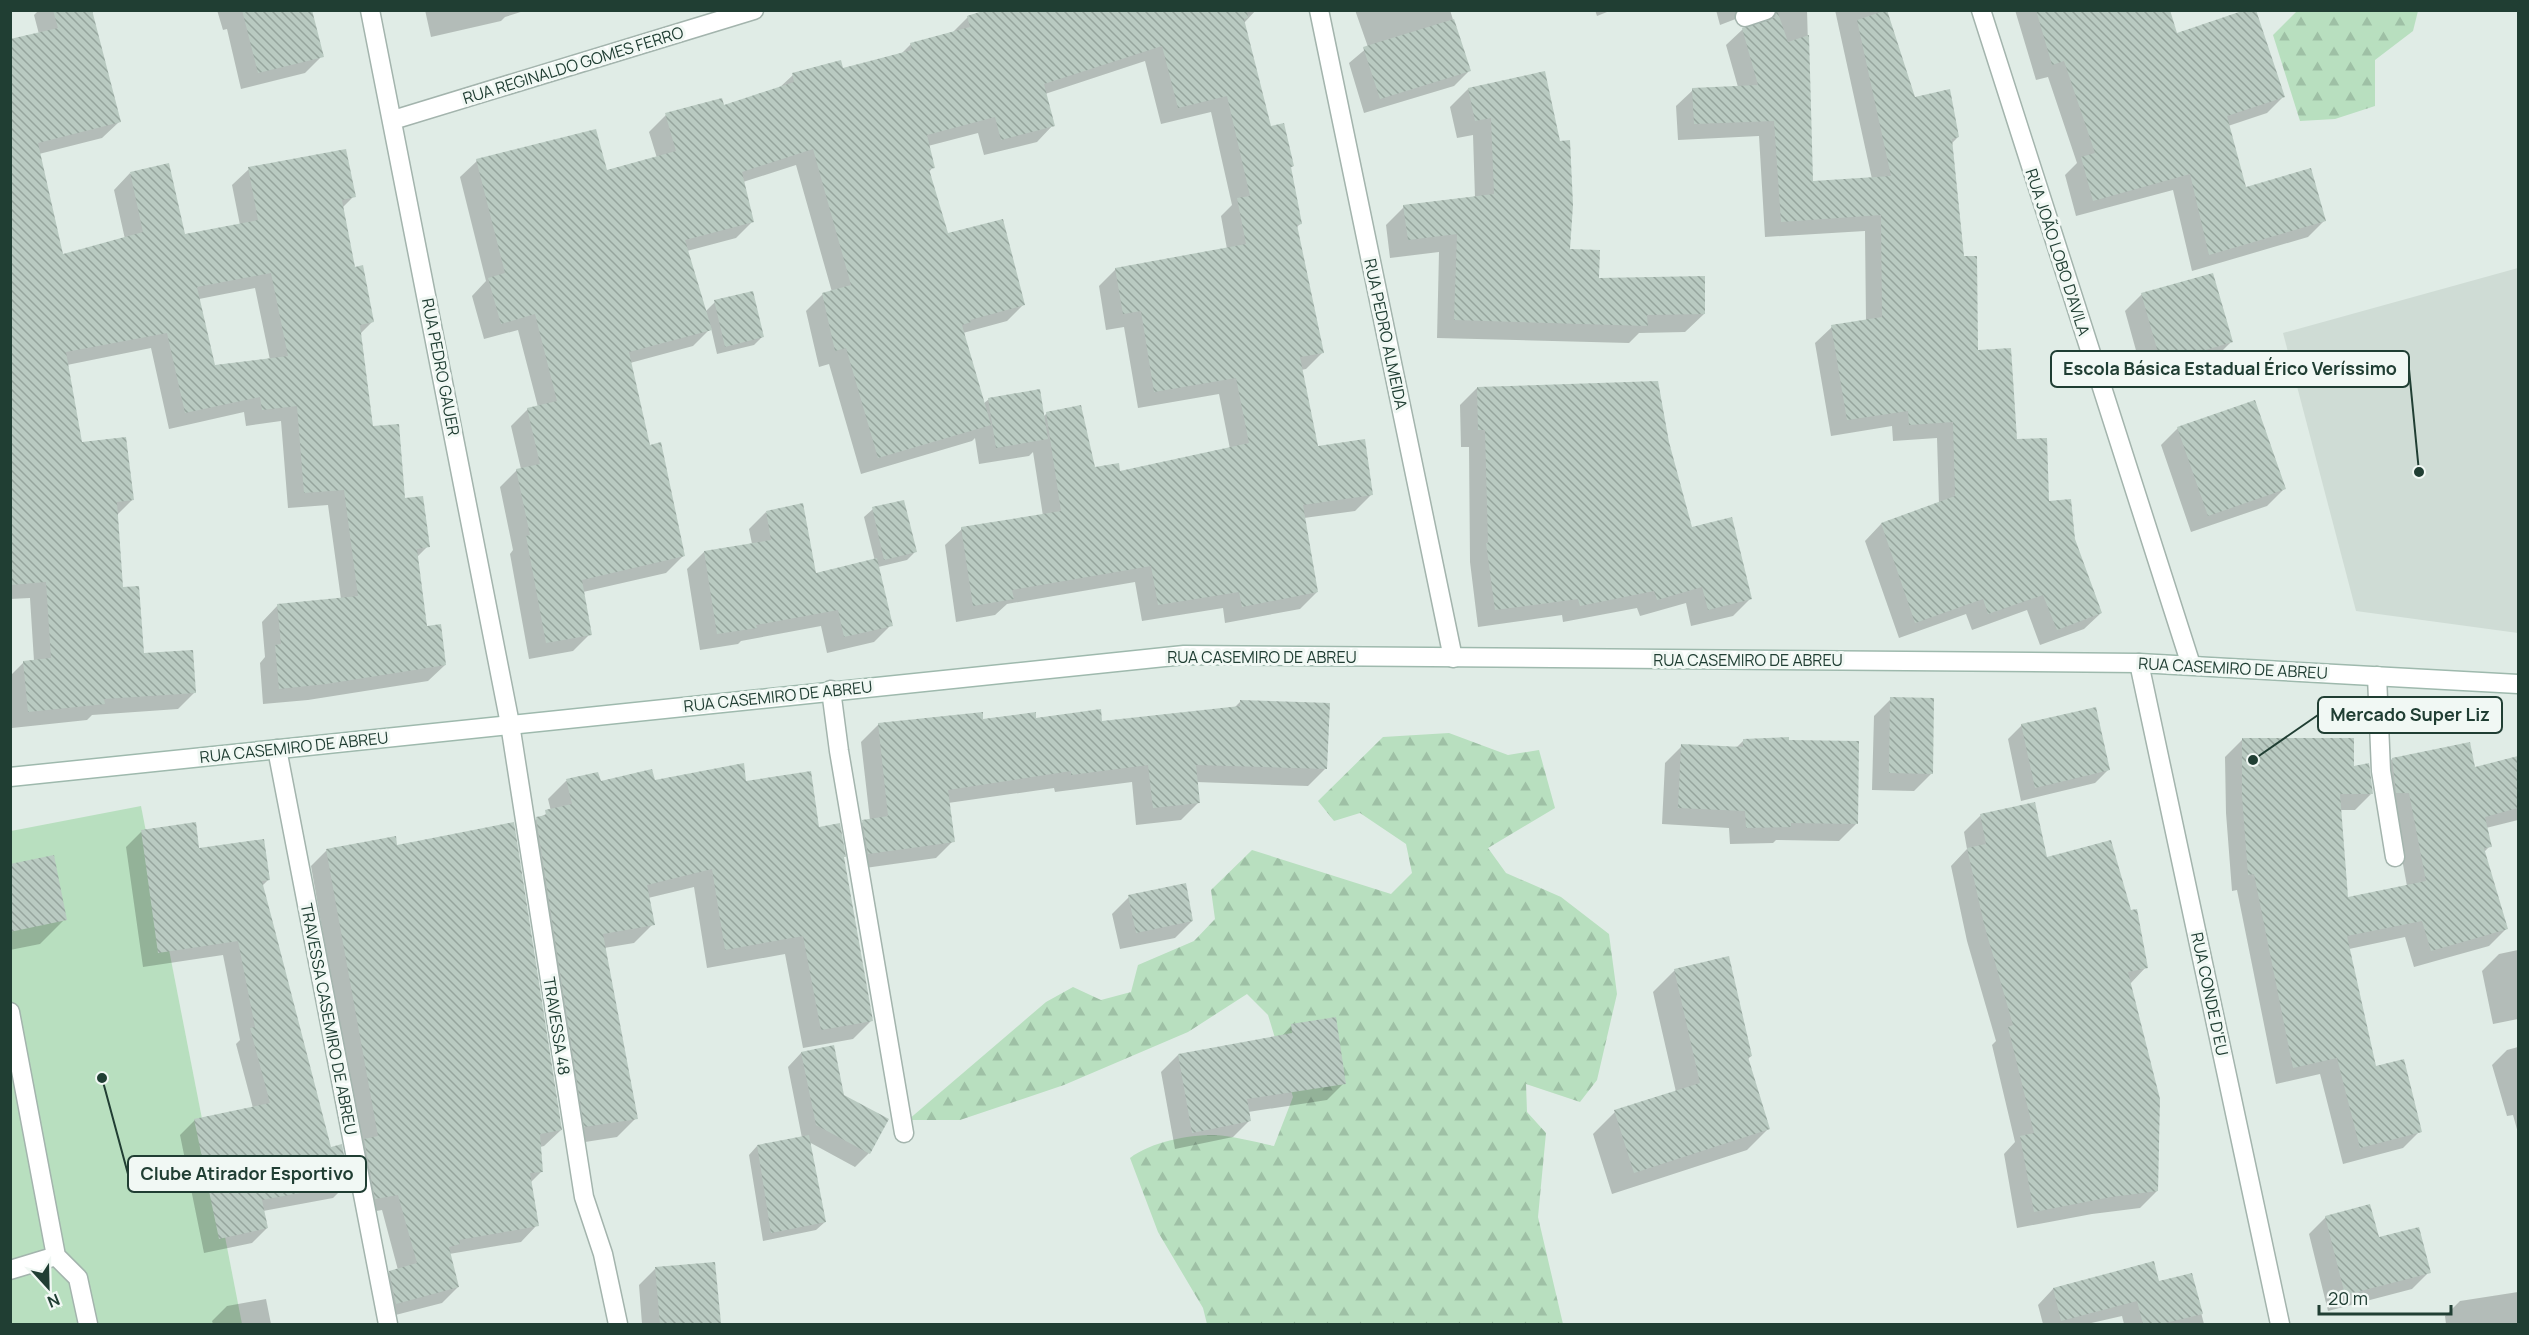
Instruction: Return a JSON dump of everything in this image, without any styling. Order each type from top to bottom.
[{"type":"street","name":"RUA PEDRO GAUER","points":[[370,10],[510,724]]},
{"type":"street","name":"RUA REGINALDO GOMES FERRO","points":[[393,120],[754,10]]},
{"type":"street","name":"RUA PEDRO ALMEIDA","points":[[1320,10],[1453,658]]},
{"type":"street","points":[[1745,16],[1766,10]]},
{"type":"street","name":"RUA JOÃO LOBO D'AVILA","points":[[1981,10],[2191,665]]},
{"type":"street","name":"RUA CASEMIRO DE ABREU","points":[[10,777],[1184,655],[2139,663],[2518,684]]},
{"type":"street","name":"RUA CONDE D'EU","points":[[2139,663],[2280,1324]]},
{"type":"street","points":[[2377,676],[2380,771],[2395,857]]},
{"type":"street","points":[[831,690],[839,752],[904,1133]]},
{"type":"street","name":"TRAVESSA 48","points":[[510,724],[584,1197],[603,1254],[618,1324]]},
{"type":"street","name":"TRAVESSA CASEMIRO DE ABREU","points":[[277,748],[388,1324]]},
{"type":"street","points":[[10,1012],[56,1256],[78,1278],[88,1324]]},
{"type":"street","points":[[10,1270],[56,1256]]},
{"type":"shaded area","points":[[2518,268],[2518,633],[2356,611],[2283,333]]},
{"type":"green space","points":[[2297,11],[2418,11],[2413,31],[2375,60],[2375,106],[2335,119],[2300,121],[2273,35]]},
{"type":"green space","points":[[1449,733],[1508,755],[1539,750],[1555,808],[1488,848],[1506,873],[1561,897],[1609,934],[1617,994],[1597,1080],[1580,1102],[1526,1084],[1527,1112],[1546,1133],[1538,1217],[1563,1324],[1207,1324],[1203,1308],[1158,1232],[1130,1158],[1159,1144],[1204,1135],[1229,1137],[1274,1146],[1293,1097],[1268,1015],[1247,994],[1188,1032],[1064,1085],[960,1120],[908,1120],[1046,1002],[1073,987],[1101,1000],[1131,992],[1138,965],[1194,941],[1215,919],[1211,890],[1252,850],[1391,894],[1412,873],[1406,844],[1360,813],[1334,821],[1318,801],[1383,737]]},
{"type":"green space","points":[[141,806],[242,1324],[11,1324],[11,831]]},
{"type":"building","points":[[53,10],[92,10],[121,122],[38,143],[63,254],[143,232],[130,172],[169,163],[185,234],[258,220],[248,167],[346,149],[356,197],[342,200],[355,267],[363,265],[374,322],[360,325],[373,426],[399,424],[405,498],[423,496],[430,547],[417,549],[427,626],[441,624],[446,665],[279,689],[275,645],[281,644],[277,604],[358,596],[344,490],[304,493],[297,406],[262,410],[260,397],[185,413],[167,333],[66,352],[82,442],[126,437],[134,500],[117,502],[123,587],[139,586],[144,653],[193,650],[196,693],[104,699],[105,704],[28,712],[23,661],[51,658],[46,582],[10,585],[10,39],[58,28]],"holes":[[[271,273],[288,356],[215,365],[197,287]]]},
{"type":"building","points":[[242,10],[312,10],[324,57],[258,73]]},
{"type":"building","points":[[986,10],[1247,10],[1248,18],[1244,19],[1271,126],[1284,123],[1294,166],[1291,167],[1302,224],[1297,225],[1324,353],[1300,357],[1318,446],[1365,439],[1373,495],[1303,505],[1318,592],[1242,607],[1239,592],[1158,605],[1151,566],[1012,590],[1014,599],[973,606],[961,527],[1061,511],[1046,412],[1081,405],[1095,467],[1119,463],[1120,471],[1249,443],[1236,378],[1154,392],[1141,311],[1123,314],[1115,268],[1246,244],[1237,198],[1250,196],[1227,96],[1178,108],[1162,46],[1044,84],[1055,126],[1001,140],[995,117],[927,135],[935,168],[929,169],[948,233],[1003,219],[1025,305],[970,320],[971,322],[962,325],[991,425],[878,458],[846,348],[835,351],[822,293],[851,285],[813,149],[742,172],[754,222],[685,240],[712,330],[629,352],[650,445],[661,442],[685,556],[582,580],[592,635],[546,643],[526,536],[530,535],[516,469],[540,464],[527,408],[557,401],[535,314],[501,324],[488,278],[505,273],[476,159],[596,129],[607,170],[676,151],[665,113],[722,98],[724,105],[794,82],[792,73],[841,60],[843,68],[912,50],[910,43],[970,27],[967,16]]},
{"type":"building","points":[[1777,10],[1788,42],[1809,35],[1813,181],[1891,176],[1857,20],[1887,10],[1915,97],[1950,89],[1959,137],[1952,139],[1964,256],[1977,256],[1978,350],[2011,348],[2017,439],[2047,438],[2049,501],[2071,499],[2075,539],[2102,613],[2057,630],[2043,595],[1988,614],[1983,599],[1915,623],[1881,523],[1955,496],[1953,422],[1909,425],[1908,411],[1847,420],[1831,325],[1882,317],[1881,215],[1781,222],[1774,121],[1694,124],[1692,88],[1758,85],[1742,28],[1770,20],[1775,17]]},
{"type":"building","points":[[2036,10],[2170,10],[2177,33],[2245,10],[2256,10],[2285,97],[2227,116],[2246,187],[2311,168],[2326,221],[2209,255],[2190,174],[2093,201],[2081,157],[2095,153],[2064,61],[2052,65]]},
{"type":"building","points":[[1454,19],[1471,71],[1380,99],[1363,47]]},
{"type":"building","points":[[1545,71],[1560,141],[1570,140],[1573,205],[1570,249],[1600,250],[1599,278],[1705,276],[1705,314],[1647,315],[1648,326],[1454,320],[1457,234],[1408,240],[1403,205],[1494,194],[1491,118],[1475,121],[1468,88]]},
{"type":"building","points":[[2213,273],[2233,342],[2161,363],[2141,293]]},
{"type":"building","points":[[753,291],[764,337],[725,347],[714,300]]},
{"type":"building","points":[[1658,381],[1669,442],[1692,527],[1732,517],[1752,599],[1708,610],[1702,587],[1657,600],[1654,591],[1580,606],[1578,599],[1495,610],[1486,543],[1488,543],[1485,430],[1478,430],[1477,387]]},
{"type":"building","points":[[1040,389],[1048,439],[996,448],[988,398]]},
{"type":"building","points":[[2255,400],[2286,489],[2208,516],[2177,427]]},
{"type":"building","points":[[904,500],[917,552],[884,560],[872,507]]},
{"type":"building","points":[[803,503],[816,573],[877,558],[893,626],[844,637],[838,610],[756,625],[757,628],[717,634],[704,551],[771,540],[766,511]]},
{"type":"building","points":[[1890,697],[1934,698],[1933,774],[1889,773]]},
{"type":"building","points":[[1240,700],[1330,703],[1327,769],[1196,765],[1200,803],[1153,808],[1148,765],[1071,775],[1071,771],[948,790],[955,842],[868,854],[862,820],[888,816],[878,723],[983,712],[983,719],[1036,712],[1036,718],[1101,709],[1102,721],[1240,706]]},
{"type":"building","points":[[2096,707],[2110,770],[2035,788],[2021,724]]},
{"type":"building","points":[[1789,737],[1789,740],[1859,741],[1858,824],[1791,823],[1791,827],[1746,828],[1745,811],[1678,808],[1681,744],[1743,747],[1743,739]]},
{"type":"building","points":[[2242,738],[2354,738],[2354,766],[2369,763],[2373,794],[2340,794],[2348,897],[2426,881],[2409,793],[2396,793],[2392,758],[2470,742],[2475,767],[2518,756],[2518,808],[2485,817],[2492,847],[2484,848],[2508,929],[2431,951],[2422,921],[2347,936],[2376,1066],[2404,1059],[2422,1132],[2360,1148],[2337,1058],[2293,1068],[2254,874],[2248,875],[2242,795]]},
{"type":"building","points":[[744,763],[746,781],[811,771],[819,827],[840,823],[873,1021],[821,1030],[803,936],[725,950],[712,869],[647,885],[655,925],[603,934],[638,1119],[584,1127],[536,817],[546,815],[545,810],[572,804],[566,779],[598,772],[601,781],[652,769],[655,780]]},
{"type":"building","points":[[2035,802],[2047,857],[2111,840],[2131,910],[2137,909],[2148,968],[2128,972],[2160,1099],[2158,1191],[2111,1197],[2034,1212],[2020,1136],[2034,1133],[2008,1027],[2013,1025],[1984,924],[1967,848],[1986,844],[1980,814]]},
{"type":"building","points":[[196,822],[199,848],[264,839],[270,880],[262,881],[331,1147],[342,1144],[349,1184],[262,1200],[268,1228],[219,1239],[194,1119],[270,1103],[250,1028],[255,1027],[238,941],[158,953],[141,830]]},
{"type":"building","points":[[514,822],[562,1130],[540,1134],[543,1172],[530,1173],[539,1226],[459,1240],[460,1244],[449,1247],[459,1287],[396,1304],[389,1271],[417,1263],[398,1195],[375,1199],[364,1139],[378,1136],[326,849],[396,836],[397,845]]},
{"type":"building","points":[[54,855],[67,920],[10,932],[10,864]]},
{"type":"building","points":[[1186,883],[1193,921],[1136,933],[1128,895]]},
{"type":"building","points":[[1729,956],[1752,1056],[1748,1057],[1770,1129],[1634,1173],[1614,1110],[1700,1083],[1674,969]]},
{"type":"building","points":[[1336,1017],[1346,1084],[1247,1099],[1251,1121],[1192,1133],[1178,1054],[1292,1033],[1291,1024]]},
{"type":"building","points":[[834,1045],[844,1095],[889,1119],[870,1154],[816,1125],[801,1052]]},
{"type":"building","points":[[809,1135],[826,1222],[771,1233],[757,1145]]},
{"type":"building","points":[[2370,1204],[2379,1237],[2419,1227],[2431,1273],[2345,1295],[2325,1216]]},
{"type":"building","points":[[2154,1261],[2159,1281],[2192,1273],[2203,1314],[2161,1324],[2143,1324],[2137,1301],[2061,1321],[2053,1288]]},
{"type":"building","points":[[715,1262],[721,1323],[660,1324],[655,1267]]},
{"type":"place","name":"Escola Básica Estadual Érico Veríssimo","points":[[2419,472]]},
{"type":"place","name":"Mercado Super Liz","points":[[2253,760]]},
{"type":"place","name":"Clube Atirador Esportivo","points":[[102,1078]]}]
